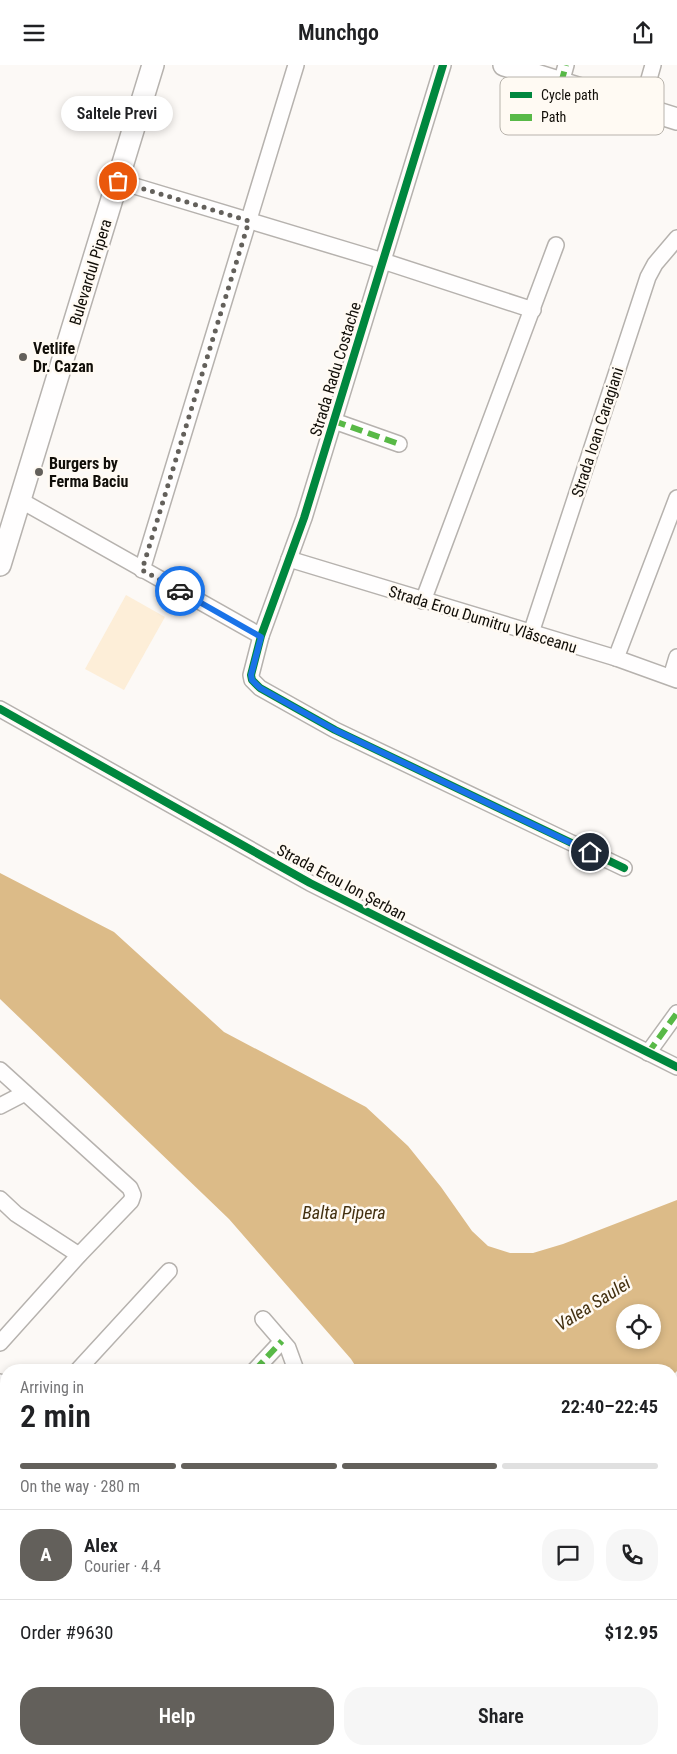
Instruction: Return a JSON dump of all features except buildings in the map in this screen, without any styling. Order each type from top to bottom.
[{"type":"main road","name":"Bulevardul Pipera","points":[[0,565],[153,65]]},
{"type":"main road","points":[[504,65],[563,74]]},
{"type":"main road","points":[[664,115],[677,119]]},
{"type":"street","points":[[142,570],[296,65]]},
{"type":"street","name":"Strada Radu Costache","points":[[444,65],[334,421],[251,669],[252,680],[260,688],[335,730],[624,867]]},
{"type":"street","points":[[118,181],[383,261],[533,309]]},
{"type":"street","name":"Strada Ioan Caragiani","points":[[531,633],[648,277],[655,264],[677,238]]},
{"type":"street","points":[[423,601],[556,245]]},
{"type":"street","points":[[334,421],[399,444]]},
{"type":"street","points":[[616,658],[677,498]]},
{"type":"street","points":[[20,500],[261,637]]},
{"type":"street","name":"Strada Erou Dumitru Vlăsceanu","points":[[289,559],[616,658],[674,678]]},
{"type":"street","points":[[674,678],[677,657]]},
{"type":"street","name":"Strada Erou Ion Șerban","points":[[0,709],[310,883],[677,1067]]},
{"type":"street","points":[[648,1053],[677,1013]]},
{"type":"street","points":[[0,1070],[130,1188],[133,1195],[131,1201],[79,1255],[0,1343]]},
{"type":"street","points":[[0,1107],[25,1093]]},
{"type":"street","points":[[0,1199],[16,1213],[79,1255]]},
{"type":"street","points":[[84,1364],[169,1271]]},
{"type":"street","points":[[263,1319],[288,1348],[294,1364]]},
{"type":"street","points":[[261,1364],[282,1341]]},
{"type":"shaded area","points":[[126,595],[165,617],[124,690],[85,669]]},
{"type":"water","name":"Balta Pipera","points":[[0,873],[114,932],[224,1032],[366,1107],[408,1146],[441,1187],[472,1231],[488,1246],[510,1253],[533,1253],[563,1244],[677,1200],[677,1364],[354,1364],[229,1219],[0,999]]},
{"type":"marked path","points":[[563,77],[566,65]]},
{"type":"marked path","points":[[334,421],[399,444]]},
{"type":"marked path","points":[[648,1053],[677,1013]]},
{"type":"marked path","points":[[261,1364],[282,1341]]},
{"type":"cycle path","points":[[443,65],[304,518],[261,636],[251,675],[252,680],[260,688],[335,730],[624,868]]},
{"type":"cycle path","points":[[0,709],[310,883],[677,1067]]},
{"type":"way so far","points":[[118,181],[249,221],[142,570],[180,591]]},
{"type":"place","name":"Saltele Previ","points":[[118,181]]},
{"type":"place","name":"Vetlife Dr. Cazan","points":[[23,357]]},
{"type":"place","name":"Burgers by Ferma Baciu","points":[[39,472]]},
{"type":"route","points":[[180,591],[261,637],[251,669],[252,680],[260,688],[335,730],[590,852]]},
{"type":"water label","name":"Valea Saulei","points":[[593,1304]]}]
